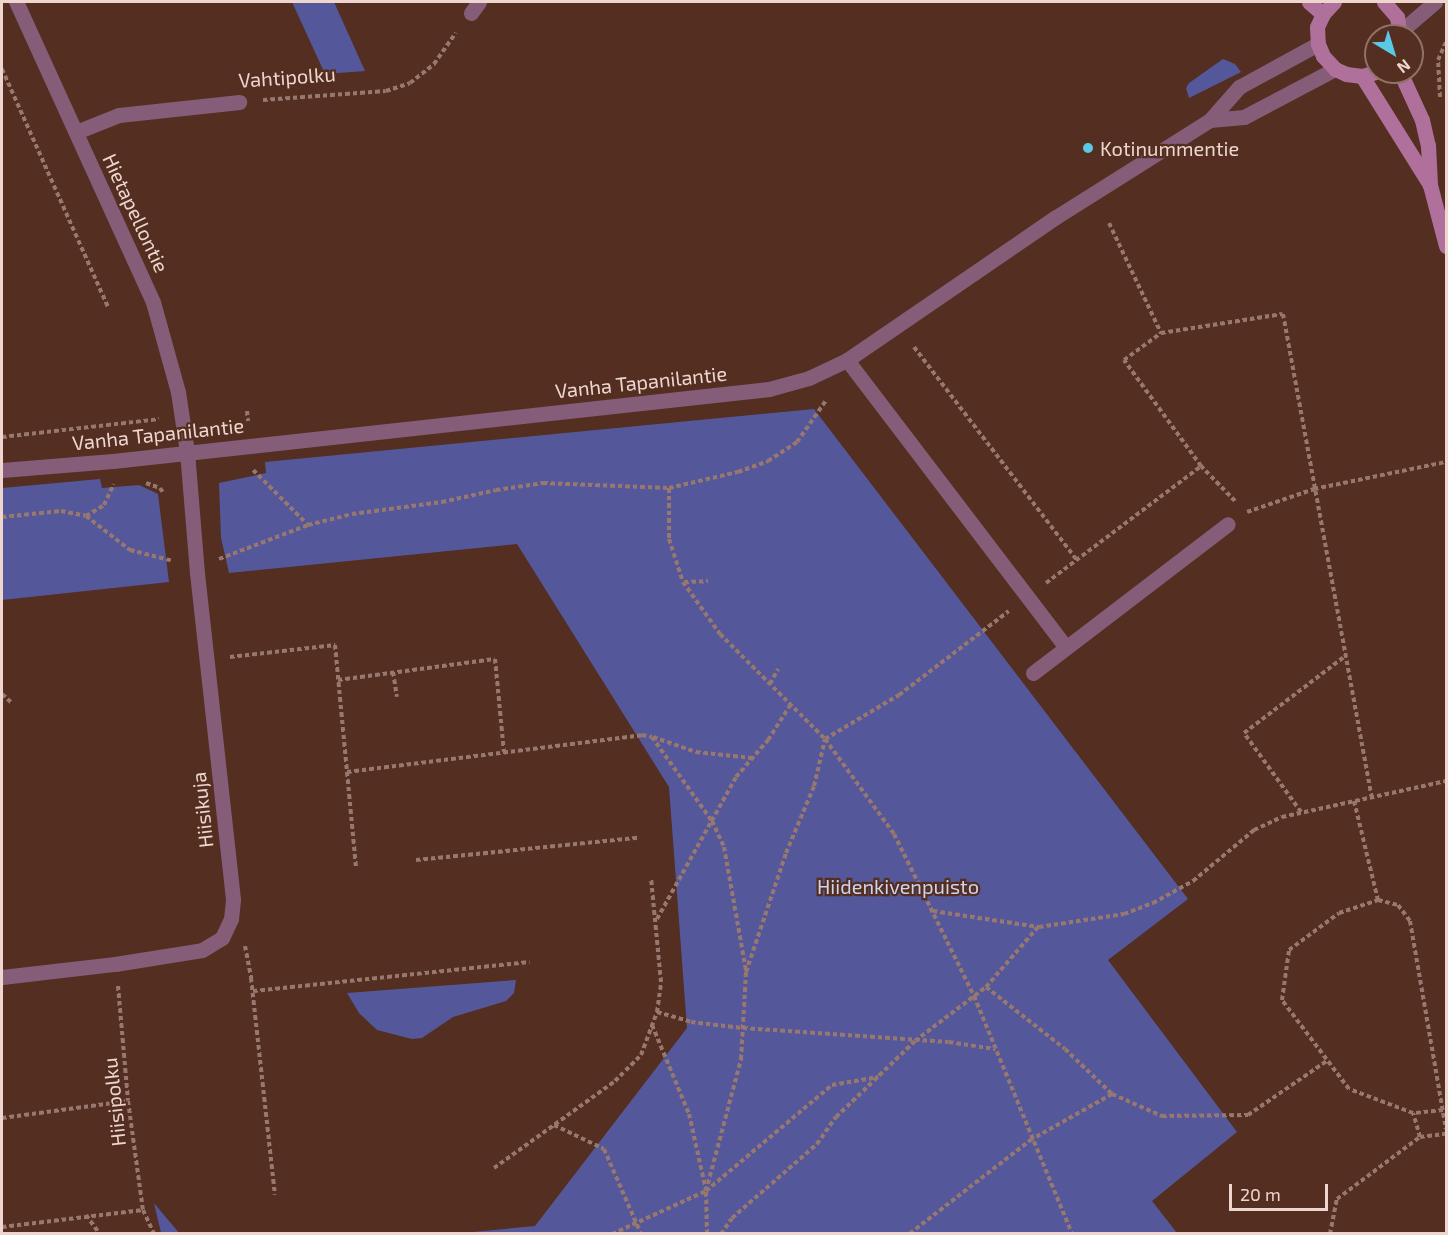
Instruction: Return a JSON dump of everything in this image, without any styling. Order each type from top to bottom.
[{"type":"main road","points":[[1309,2],[1323,14]]},
{"type":"main road","points":[[1334,2],[1323,14],[1317,27],[1318,44],[1323,56],[1335,69],[1346,74],[1364,74]]},
{"type":"main road","points":[[1384,2],[1397,17],[1398,24]]},
{"type":"main road","points":[[1374,84],[1430,185]]},
{"type":"main road","points":[[1406,84],[1422,120],[1428,145],[1430,185],[1446,246]]},
{"type":"street","name":"Hietapellontie","points":[[15,2],[153,303],[178,392],[187,452]]},
{"type":"street","points":[[1410,24],[1435,2]]},
{"type":"street","name":"Vanha Tapanilantie","points":[[2,470],[769,389],[809,378],[847,360],[1056,217],[1210,120],[1239,87],[1318,44]]},
{"type":"street","name":"Vanha Tapanilantie","points":[[1210,120],[1244,117],[1335,69]]},
{"type":"street","name":"Vahtipolku","points":[[76,132],[119,115],[238,102]]},
{"type":"street","points":[[847,360],[1066,647]]},
{"type":"street","name":"Hiisikuja","points":[[2,977],[115,964],[202,950],[222,938],[231,919],[233,899],[196,563],[187,452]]},
{"type":"street","points":[[1034,673],[1228,524]]},
{"type":"path","name":"Vahtipolku","points":[[238,102],[386,91],[410,83],[434,64],[475,7]]},
{"type":"path","points":[[1440,97],[1438,60],[1446,42]]},
{"type":"path","points":[[2,69],[108,307]]},
{"type":"path","points":[[1109,223],[1161,333]]},
{"type":"path","points":[[1246,512],[1201,466],[1124,360],[1161,333],[1283,314],[1372,798]]},
{"type":"path","points":[[914,347],[1076,559]]},
{"type":"path","points":[[2,517],[61,511],[86,516],[130,550],[173,561],[196,563],[219,560],[308,525],[352,514],[442,502],[543,483],[669,489],[738,472],[768,461],[797,442],[827,399]]},
{"type":"path","points":[[248,411],[254,470],[308,525]]},
{"type":"path","points":[[2,437],[164,419]]},
{"type":"path","points":[[1228,524],[1246,512],[1314,489],[1446,462]]},
{"type":"path","points":[[86,516],[104,505],[115,482],[124,482]]},
{"type":"path","points":[[141,482],[160,488],[167,499]]},
{"type":"path","points":[[669,489],[669,539],[683,582],[720,634],[825,739],[894,834],[974,996],[1072,1233]]},
{"type":"path","points":[[172,551],[175,572]]},
{"type":"path","points":[[219,560],[220,570]]},
{"type":"path","points":[[683,582],[708,581]]},
{"type":"path","points":[[228,657],[335,645],[356,868]]},
{"type":"path","points":[[227,646],[230,669]]},
{"type":"path","points":[[1301,812],[1244,733],[1345,656]]},
{"type":"path","points":[[338,680],[495,659],[504,752]]},
{"type":"path","points":[[770,684],[778,669]]},
{"type":"path","points":[[393,672],[397,697]]},
{"type":"path","points":[[2,694],[12,703]]},
{"type":"path","points":[[657,919],[736,777],[768,740],[791,704]]},
{"type":"path","points":[[347,772],[642,735],[696,752],[752,758]]},
{"type":"path","points":[[652,737],[712,821],[724,847],[746,972],[741,1059],[706,1191]]},
{"type":"path","points":[[746,972],[786,853],[814,786],[825,739]]},
{"type":"path","points":[[933,911],[1039,927],[1124,914],[1154,903],[1193,881],[1254,831],[1282,817],[1446,781]]},
{"type":"path","points":[[1353,801],[1378,900]]},
{"type":"path","points":[[416,860],[638,838]]},
{"type":"path","points":[[494,1168],[615,1081],[641,1055],[657,1012],[661,982],[657,919],[651,879]]},
{"type":"path","points":[[1330,1233],[1337,1199],[1420,1137],[1446,1131],[1443,1110],[1410,921],[1398,905],[1378,900],[1339,914],[1289,950],[1282,1000],[1349,1089],[1413,1113],[1443,1110]]},
{"type":"path","points":[[721,1233],[732,1218],[817,1144],[836,1118],[915,1041],[986,987],[1039,927]]},
{"type":"path","points":[[238,951],[245,942],[253,992],[275,1194]]},
{"type":"path","points":[[253,992],[529,962]]},
{"type":"path","name":"Hiisipolku","points":[[115,964],[128,1101],[143,1210],[154,1233]]},
{"type":"path","points":[[106,989],[130,986]]},
{"type":"path","points":[[986,987],[1065,1049],[1112,1094],[1162,1116],[1248,1115],[1328,1060]]},
{"type":"path","points":[[657,1012],[692,1022],[743,1028],[995,1049]]},
{"type":"path","points":[[652,1025],[689,1114],[706,1191],[707,1233]]},
{"type":"path","points":[[612,1233],[706,1191],[832,1085],[879,1077]]},
{"type":"path","points":[[909,1233],[1032,1139],[1112,1094]]},
{"type":"path","points":[[2,1118],[128,1101]]},
{"type":"path","points":[[1413,1113],[1420,1137]]},
{"type":"path","points":[[553,1125],[604,1149],[641,1233]]},
{"type":"path","points":[[2,1227],[85,1215],[143,1210]]},
{"type":"path","points":[[85,1215],[100,1233]]},
{"type":"green space","points":[[292,2],[334,2],[365,71],[325,74]]},
{"type":"green space","points":[[1223,59],[1235,64],[1241,72],[1189,98],[1186,88],[1189,83]]},
{"type":"green space","name":"Hiidenkivenpuisto","points":[[814,409],[1188,899],[1108,960],[1237,1132],[1152,1201],[1177,1233],[462,1233],[535,1226],[687,1028],[669,787],[517,544],[229,573],[221,538],[219,483],[266,473],[265,462]]},
{"type":"green space","points":[[100,479],[102,488],[139,485],[158,494],[169,582],[2,600],[2,488]]},
{"type":"green space","points":[[516,980],[514,993],[506,1001],[453,1017],[422,1038],[412,1039],[377,1030],[359,1013],[347,993]]},
{"type":"green space","points":[[154,1203],[179,1233],[161,1233]]},
{"type":"place","name":"Kotinummentie","points":[[1088,148]]}]
